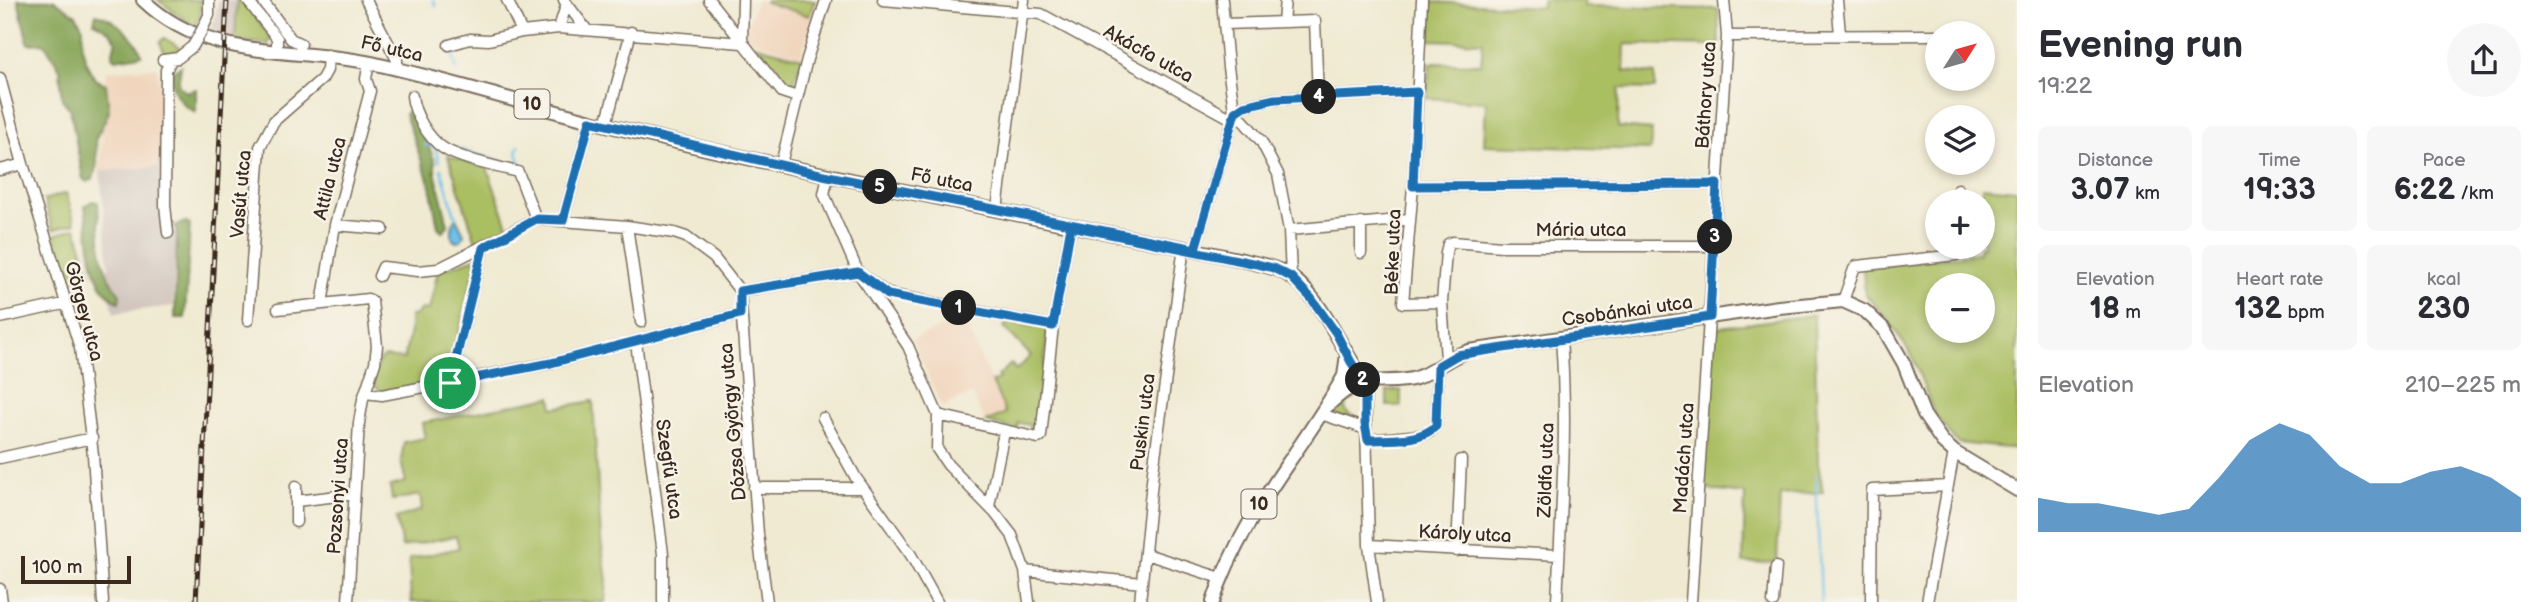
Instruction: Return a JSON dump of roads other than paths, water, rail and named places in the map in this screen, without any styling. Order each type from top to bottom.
[{"type":"main road","name":"Fő utca","points":[[143,0],[165,17],[208,40],[232,47],[277,53],[328,55],[369,62],[510,97],[590,121],[828,176],[1189,248],[1273,268],[1291,277],[1332,326],[1363,381]]},
{"type":"main road","name":"Csobánkai utca","points":[[1344,376],[1353,375],[1363,381],[1410,380],[1469,351],[1810,303],[1843,301]]},
{"type":"main road","points":[[1843,301],[1865,311],[1884,329],[1899,355],[1924,415],[1942,441],[1954,452],[2017,490]]},
{"type":"main road","name":"10","points":[[1213,602],[1221,578],[1258,504],[1344,376],[1347,354]]},
{"type":"main road","points":[[1323,411],[1345,390],[1363,381]]},
{"type":"street","points":[[168,233],[165,205],[167,60],[186,54],[193,46],[209,15],[209,0]]},
{"type":"street","points":[[247,0],[277,38],[277,53]]},
{"type":"street","points":[[262,0],[291,39],[301,44]]},
{"type":"street","points":[[366,0],[397,60],[397,69]]},
{"type":"street","points":[[507,0],[522,32]]},
{"type":"street","points":[[709,0],[782,92],[797,99]]},
{"type":"street","points":[[742,43],[743,0]]},
{"type":"street","points":[[781,164],[826,0]]},
{"type":"street","name":"Akácfa utca","points":[[883,0],[1023,6],[1233,115],[1261,141],[1275,165],[1289,230],[1291,277]]},
{"type":"street","points":[[1222,0],[1233,115]]},
{"type":"street","points":[[1283,22],[1285,0]]},
{"type":"street","name":"Béke utca","points":[[1422,0],[1404,303],[1442,302]]},
{"type":"street","name":"Báthory utca","points":[[1710,317],[1727,36],[1724,0]]},
{"type":"street","points":[[1837,0],[1840,34]]},
{"type":"street","points":[[559,28],[565,3]]},
{"type":"street","points":[[565,3],[586,29]]},
{"type":"street","points":[[997,210],[1023,6]]},
{"type":"street","points":[[1224,24],[1316,22],[1318,97]]},
{"type":"street","points":[[449,45],[470,39],[489,40],[522,32],[559,28],[742,43]]},
{"type":"street","points":[[606,124],[631,32]]},
{"type":"street","points":[[1727,36],[1925,35]]},
{"type":"street","name":"Vasút utca","points":[[248,320],[260,147],[274,121],[322,79],[327,70],[328,55]]},
{"type":"street","name":"Attila utca","points":[[321,304],[335,225],[369,91],[366,79],[369,62]]},
{"type":"street","name":"Görgey utca","points":[[0,78],[23,164],[80,348],[92,438],[103,602]]},
{"type":"street","points":[[1233,115],[1244,106],[1275,99],[1417,92]]},
{"type":"street","points":[[412,96],[413,107],[435,142],[444,150],[518,173],[536,219]]},
{"type":"street","name":"Puskin utca","points":[[1140,602],[1153,471],[1189,248],[1233,115]]},
{"type":"street","points":[[563,220],[590,121]]},
{"type":"street","points":[[0,170],[23,164]]},
{"type":"street","points":[[828,176],[824,194],[858,272],[908,346],[938,415],[936,442],[942,457],[958,477],[989,506],[1012,535],[1025,571],[1029,602]]},
{"type":"street","points":[[1413,186],[1717,184]]},
{"type":"street","points":[[379,276],[383,267],[418,271],[438,269],[536,219],[563,220],[627,226],[686,237],[713,258],[740,291],[858,272],[888,295],[1053,326]]},
{"type":"street","points":[[1289,230],[1410,219]]},
{"type":"street","points":[[1361,223],[1361,253]]},
{"type":"street","points":[[335,225],[383,229]]},
{"type":"street","points":[[627,226],[641,322]]},
{"type":"street","points":[[938,415],[1004,432],[1038,438],[1041,436],[1053,326],[1071,226]]},
{"type":"street","name":"Mária utca","points":[[1442,302],[1448,244],[1452,242],[1502,246],[1715,246]]},
{"type":"street","points":[[450,383],[483,248]]},
{"type":"street","points":[[1843,301],[1857,266],[1925,256]]},
{"type":"street","name":"Dózsa György utca","points":[[740,291],[754,488],[767,602]]},
{"type":"street","name":"Pozsonyi utca","points":[[321,304],[368,299],[372,301],[377,346],[359,423],[348,602]]},
{"type":"street","points":[[1323,411],[1367,434],[1421,435],[1436,426],[1442,363],[1442,302]]},
{"type":"street","points":[[0,318],[68,303]]},
{"type":"street","points":[[278,309],[321,304]]},
{"type":"street","points":[[365,393],[382,395],[551,363],[740,314]]},
{"type":"street","name":"Madách utca","points":[[1691,602],[1710,317]]},
{"type":"street","name":"Zöldfa utca","points":[[1557,602],[1564,468],[1565,387],[1561,339]]},
{"type":"street","name":"Szegfű utca","points":[[635,342],[663,554],[663,602]]},
{"type":"street","points":[[1363,381],[1369,545],[1377,602]]},
{"type":"street","points":[[823,418],[856,478],[911,555],[937,602]]},
{"type":"street","points":[[989,506],[1004,432]]},
{"type":"street","points":[[0,458],[92,438]]},
{"type":"street","points":[[1927,602],[1954,452]]},
{"type":"street","points":[[1457,551],[1461,460]]},
{"type":"street","points":[[296,486],[296,522]]},
{"type":"street","points":[[1871,602],[1872,490],[1948,486]]},
{"type":"street","points":[[754,488],[863,488]]},
{"type":"street","points":[[296,501],[354,494]]},
{"type":"street","name":"Károly utca","points":[[1369,545],[1559,555]]},
{"type":"street","points":[[1146,554],[1221,578]]},
{"type":"street","points":[[1773,602],[1776,567]]},
{"type":"street","points":[[1025,571],[1142,583]]},
{"type":"street","points":[[0,589],[2,602]]},
{"type":"water","points":[[456,218],[464,234],[457,242],[453,240],[452,231]]},
{"type":"waterway","points":[[433,0],[436,6]]},
{"type":"waterway","points":[[452,53],[457,70]]},
{"type":"waterway","points":[[425,145],[435,146],[439,162]]},
{"type":"waterway","points":[[519,146],[517,152],[521,166]]},
{"type":"waterway","points":[[450,147],[521,167],[522,170]]},
{"type":"waterway","points":[[441,169],[456,218]]},
{"type":"waterway","points":[[1816,475],[1821,602]]},
{"type":"railway","points":[[196,602],[227,0]]}]
